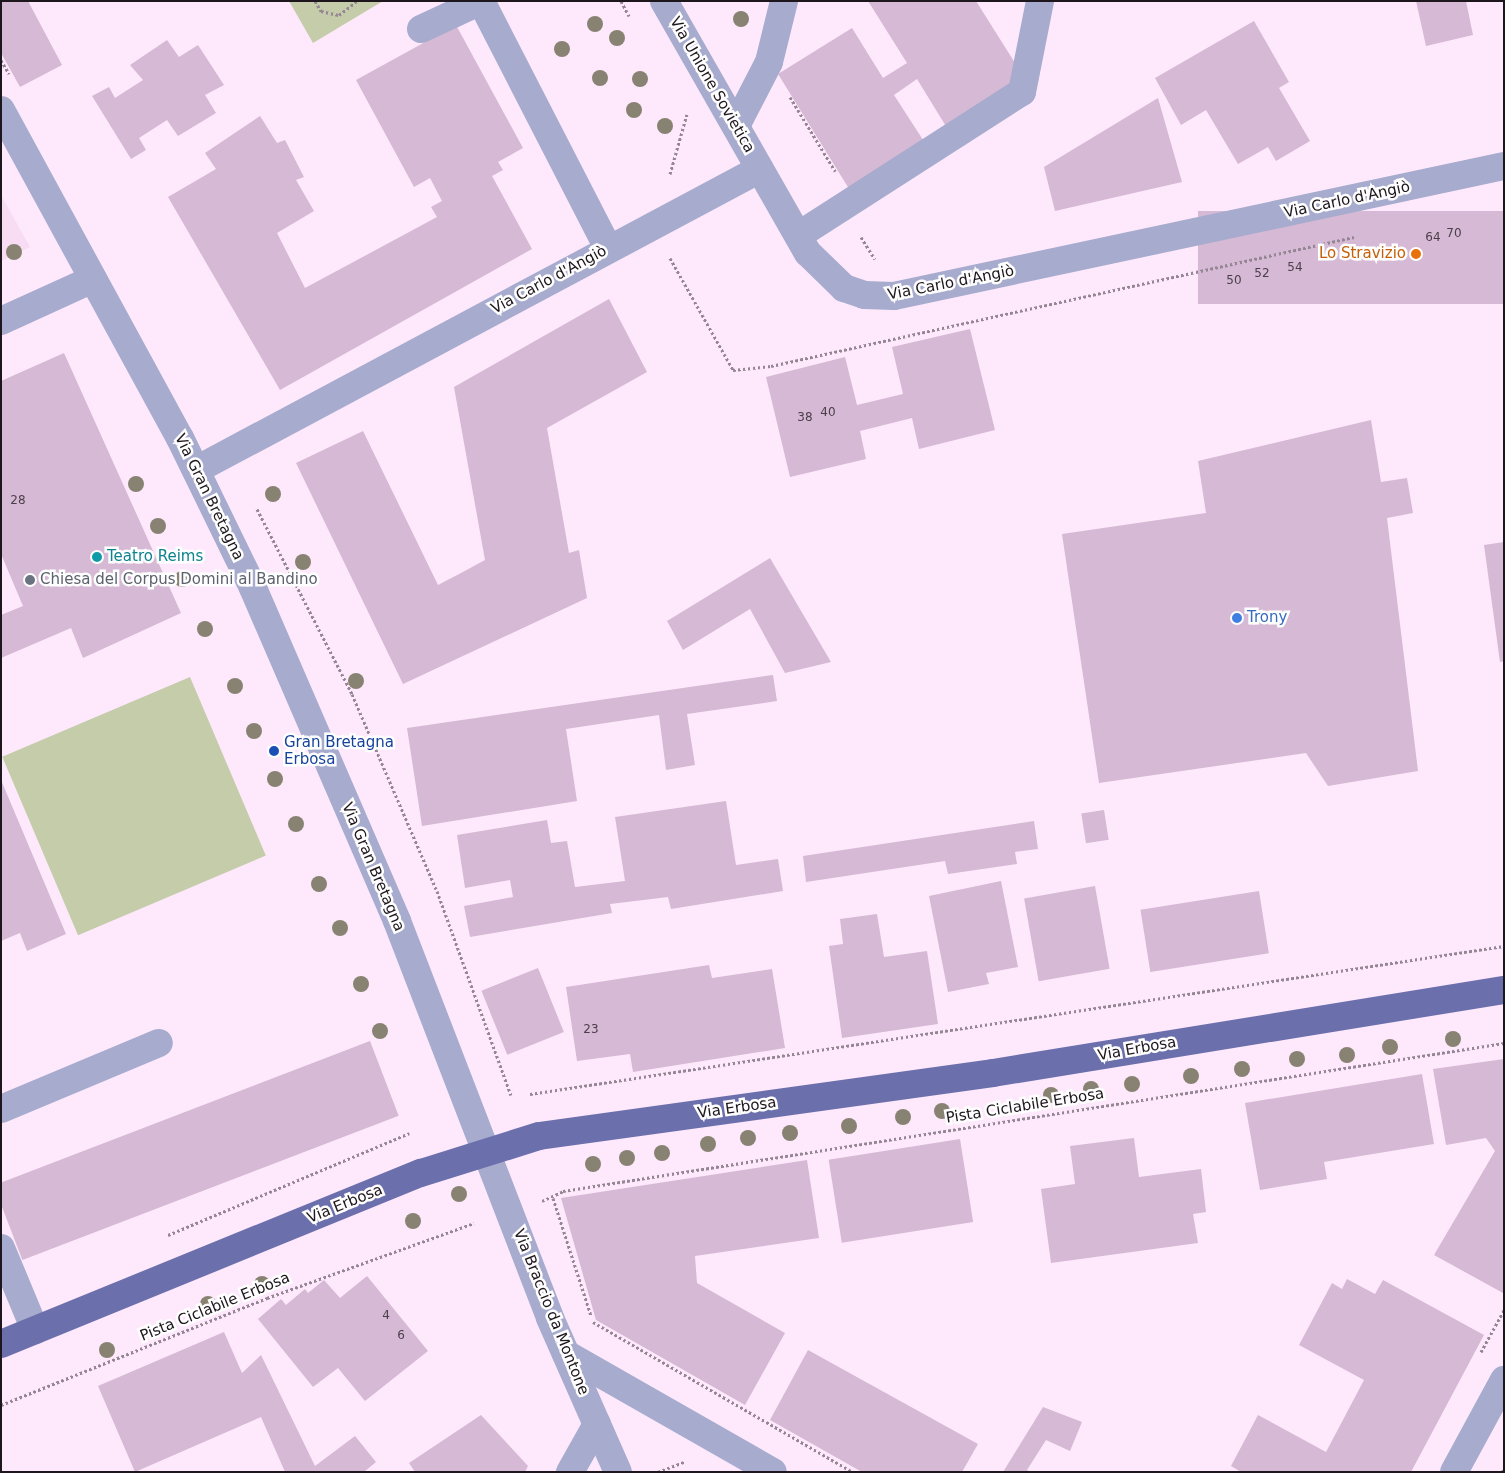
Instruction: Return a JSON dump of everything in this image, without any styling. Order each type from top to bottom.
[{"type":"main road","name":"Via Erbosa","points":[[1,1344],[421,1173],[488,1150],[539,1136],[993,1073],[1504,990]]},
{"type":"street","points":[[421,29],[481,1],[608,248]]},
{"type":"street","name":"Via Unione Sovietica","points":[[664,1],[760,169]]},
{"type":"street","points":[[736,126],[768,62],[784,1]]},
{"type":"street","points":[[798,235],[1022,92],[1040,1]]},
{"type":"street","name":"Via Gran Bretagna","points":[[1,110],[196,470],[253,588],[393,912],[488,1150]]},
{"type":"street","name":"Via Carlo d'Angiò","points":[[196,470],[608,248],[760,169],[798,235],[818,265],[844,288],[875,298],[894,296],[1504,166]]},
{"type":"street","points":[[1,321],[93,279]]},
{"type":"street","points":[[1,1109],[159,1043]]},
{"type":"street","name":"Via Braccio da Montone","points":[[488,1150],[566,1354],[618,1472]]},
{"type":"street","points":[[1,1248],[35,1330]]},
{"type":"street","points":[[566,1354],[773,1472]]},
{"type":"street","points":[[1454,1472],[1504,1380]]},
{"type":"street","points":[[570,1472],[597,1424]]},
{"type":"path","points":[[315,1],[321,11],[339,15],[356,1]]},
{"type":"path","points":[[621,1],[631,18]]},
{"type":"path","points":[[768,62],[860,211],[848,218],[880,267]]},
{"type":"path","points":[[665,178],[673,172],[687,114],[684,109]]},
{"type":"path","points":[[253,501],[352,694],[437,892],[510,1095]]},
{"type":"path","points":[[530,1094],[1504,946]]},
{"type":"path","name":"Pista Ciclabile Erbosa","points":[[853,1472],[593,1324],[553,1198],[563,1191],[1504,1043]]},
{"type":"path","points":[[165,1236],[409,1133]]},
{"type":"path","name":"Pista Ciclabile Erbosa","points":[[1,1405],[267,1298],[439,1234]]},
{"type":"path","points":[[658,1472],[684,1462],[690,1465]]},
{"type":"shaded area","points":[[1,195],[30,247],[1,261]]},
{"type":"green space","points":[[289,1],[383,1],[313,43]]},
{"type":"green space","points":[[190,677],[266,856],[78,935],[2,757]]},
{"type":"building","points":[[1,1],[28,1],[62,65],[20,87],[1,53]]},
{"type":"building","points":[[868,1],[976,1],[1025,79],[947,128],[917,79],[894,95],[925,143],[851,192],[778,74],[852,28],[883,78],[907,63]]},
{"type":"building","points":[[1416,1],[1466,1],[1473,35],[1426,46]]},
{"type":"building","points":[[1254,21],[1289,82],[1279,88],[1310,141],[1276,161],[1268,147],[1238,164],[1206,110],[1181,125],[1155,78]]},
{"type":"building","points":[[456,25],[523,148],[498,162],[503,170],[492,176],[532,249],[280,390],[168,197],[216,169],[205,153],[260,116],[277,143],[285,140],[304,177],[296,180],[314,211],[277,233],[305,288],[437,217],[431,207],[442,201],[430,178],[414,187],[356,80]]},
{"type":"building","points":[[167,40],[179,57],[198,45],[224,85],[205,95],[216,113],[178,136],[167,120],[139,138],[146,150],[131,159],[92,96],[109,87],[115,98],[143,80],[130,65]]},
{"type":"building","points":[[1158,98],[1182,182],[1055,211],[1044,167]]},
{"type":"building","points":[[1198,211],[1504,211],[1504,304],[1198,304]]},
{"type":"building","points":[[609,299],[647,372],[547,428],[569,553],[579,550],[587,598],[403,684],[296,463],[363,431],[438,585],[461,573],[485,560],[454,387]]},
{"type":"building","points":[[970,329],[995,430],[919,449],[912,418],[860,431],[866,459],[790,477],[766,377],[845,357],[857,405],[903,394],[892,347]]},
{"type":"building","name":"Teatro Reims","points":[[64,353],[181,613],[83,658],[71,628],[1,658],[1,615],[23,606],[1,554],[1,381]]},
{"type":"building","name":"Trony","points":[[1371,420],[1381,482],[1407,478],[1413,513],[1387,518],[1418,771],[1328,786],[1306,753],[1099,783],[1062,534],[1206,513],[1198,461]]},
{"type":"building","points":[[1504,542],[1504,661],[1500,662],[1484,545]]},
{"type":"building","points":[[770,558],[831,662],[785,673],[750,609],[683,650],[667,621]]},
{"type":"building","points":[[773,675],[777,701],[687,714],[695,765],[666,770],[659,715],[566,729],[577,801],[422,826],[407,728]]},
{"type":"building","points":[[1,780],[66,934],[27,951],[20,933],[1,941]]},
{"type":"building","points":[[726,801],[736,865],[778,859],[783,891],[671,909],[668,897],[610,904],[612,913],[470,937],[464,906],[513,897],[510,880],[465,888],[457,835],[547,820],[551,843],[567,841],[575,887],[625,881],[615,817]]},
{"type":"building","points":[[1104,810],[1109,840],[1086,843],[1081,814]]},
{"type":"building","points":[[1034,821],[1038,849],[1015,852],[1017,864],[948,874],[945,861],[806,882],[803,856]]},
{"type":"building","points":[[1001,881],[1018,967],[986,973],[989,984],[948,992],[929,896]]},
{"type":"building","points":[[1095,886],[1110,969],[1039,981],[1024,899]]},
{"type":"building","points":[[1259,891],[1269,953],[1150,972],[1140,910]]},
{"type":"building","points":[[877,914],[884,957],[927,951],[938,1024],[842,1038],[829,946],[843,944],[840,919]]},
{"type":"building","points":[[709,965],[712,978],[772,969],[785,1048],[633,1072],[630,1054],[577,1061],[566,987]]},
{"type":"building","points":[[538,968],[564,1032],[507,1055],[481,991]]},
{"type":"building","points":[[370,1041],[399,1116],[22,1260],[1,1204],[1,1183]]},
{"type":"building","points":[[1504,1059],[1503,1293],[1434,1255],[1495,1151],[1486,1138],[1446,1145],[1433,1069]]},
{"type":"building","points":[[1422,1074],[1434,1144],[1324,1162],[1327,1179],[1260,1190],[1245,1103]]},
{"type":"building","points":[[1134,1138],[1139,1177],[1201,1169],[1206,1212],[1193,1214],[1198,1243],[1051,1263],[1041,1189],[1075,1184],[1070,1146]]},
{"type":"building","points":[[960,1139],[973,1222],[842,1243],[829,1160]]},
{"type":"building","points":[[807,1160],[819,1238],[695,1256],[697,1283],[785,1333],[745,1405],[596,1320],[561,1198]]},
{"type":"building","points":[[367,1276],[428,1351],[365,1401],[338,1368],[313,1387],[258,1319],[281,1299],[286,1305],[305,1289],[308,1293],[324,1280],[340,1298]]},
{"type":"building","points":[[1347,1279],[1375,1294],[1383,1280],[1484,1335],[1411,1472],[1241,1472],[1231,1466],[1258,1415],[1326,1452],[1364,1380],[1299,1345],[1332,1283],[1342,1289]]},
{"type":"building","points":[[224,1332],[242,1373],[261,1355],[315,1466],[355,1436],[376,1462],[364,1472],[285,1472],[261,1417],[135,1472],[98,1386]]},
{"type":"building","points":[[808,1350],[978,1444],[962,1472],[862,1472],[770,1420]]},
{"type":"building","points":[[1043,1407],[1082,1422],[1070,1451],[1046,1440],[1027,1470],[1031,1472],[1003,1472]]},
{"type":"building","points":[[481,1415],[528,1466],[525,1472],[415,1472],[409,1463]]},
{"type":"place","name":"Lo Stravizio","points":[[1416,254]]},
{"type":"place","name":"Teatro Reims","points":[[97,557]]},
{"type":"place","name":"Chiesa del Corpus Domini al Bandino","points":[[30,580]]},
{"type":"place","name":"Trony","points":[[1237,618]]},
{"type":"place","name":"Gran Bretagna Erbosa","points":[[274,751]]}]
